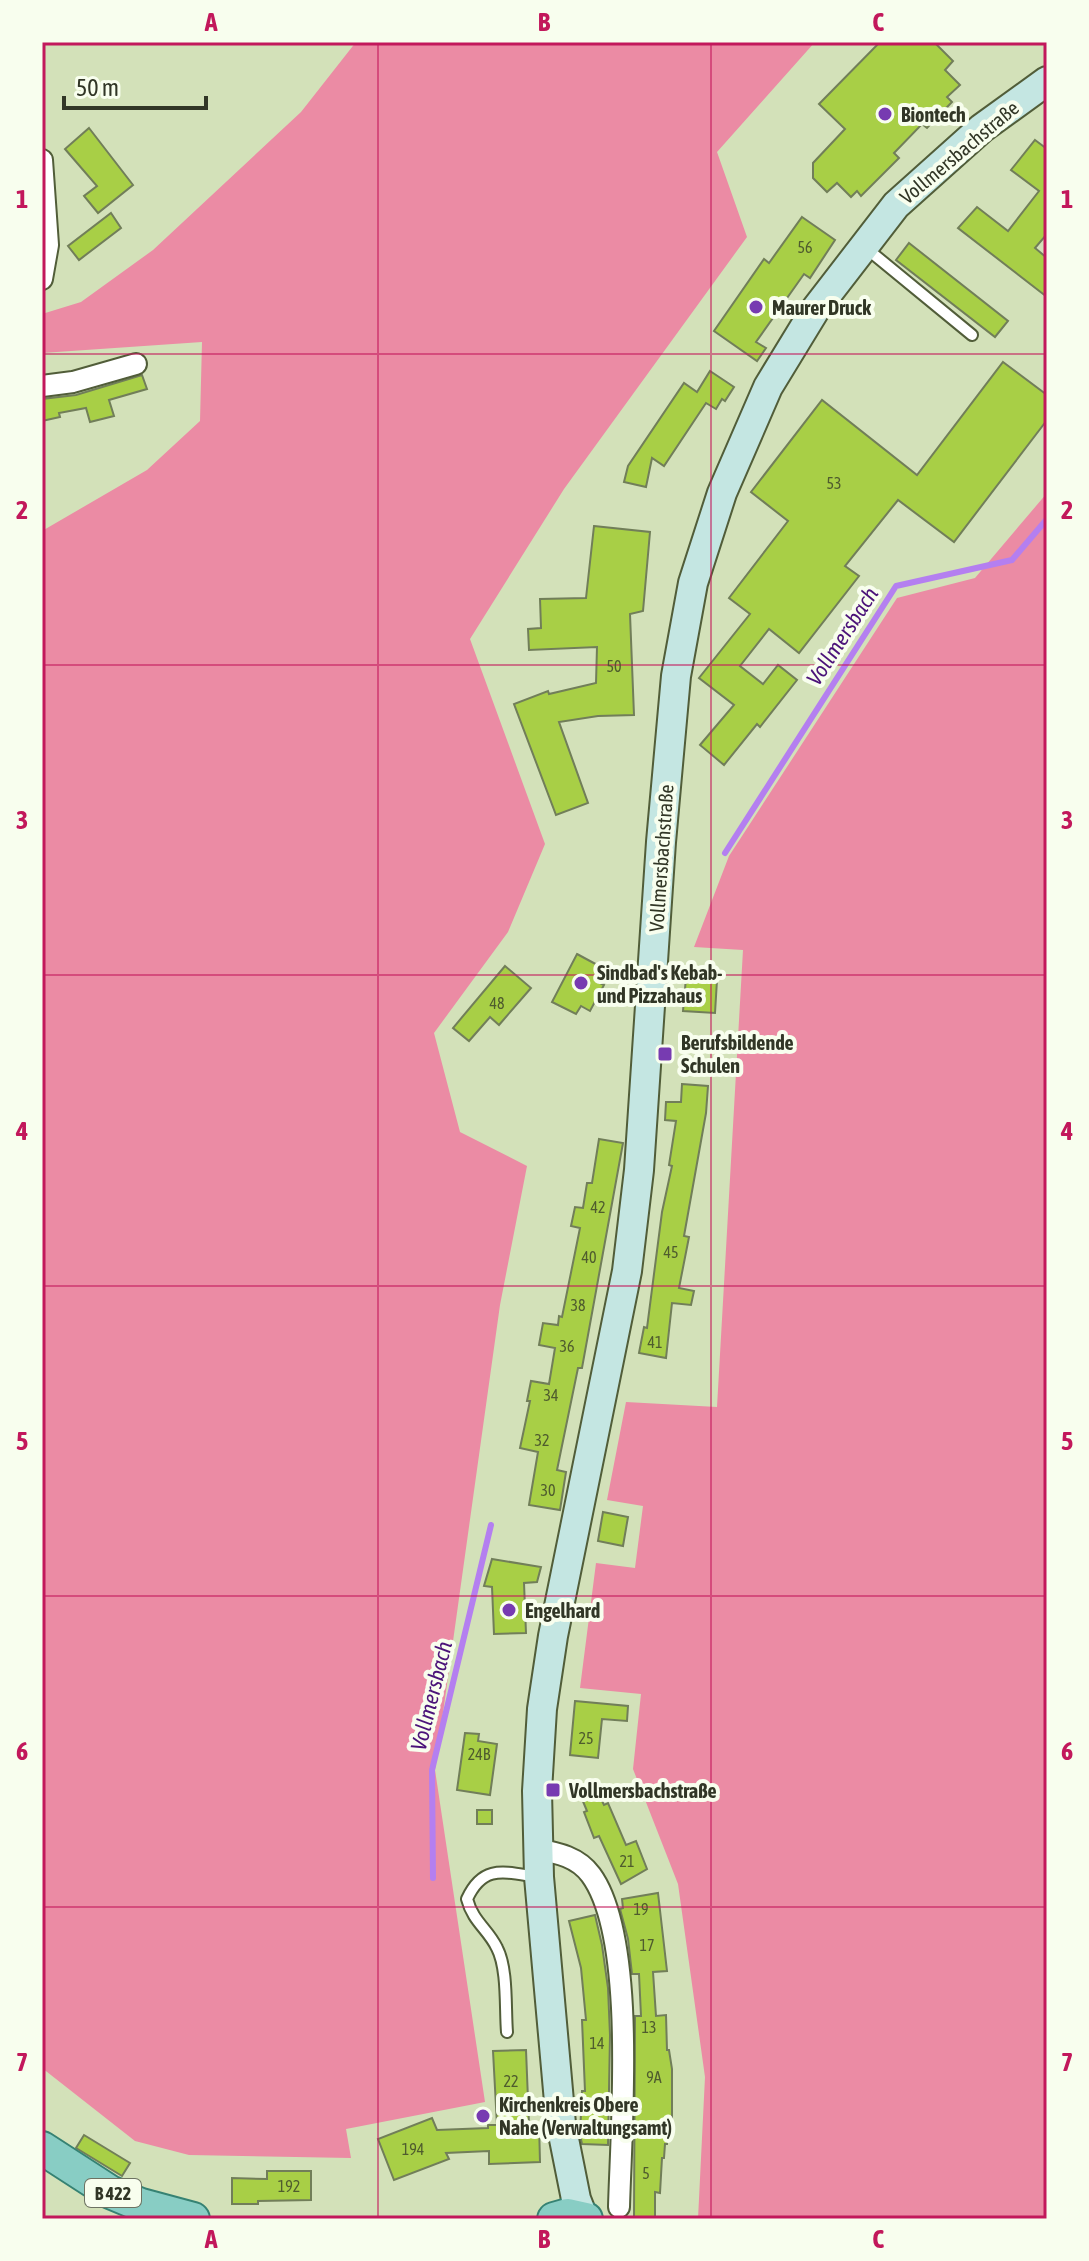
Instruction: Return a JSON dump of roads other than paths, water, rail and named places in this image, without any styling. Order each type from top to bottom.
[{"type":"main road","name":"Vollmersbachstraße","points":[[574,2218],[576,2199],[561,2124],[538,1863],[537,1791],[544,1694],[627,1271],[647,1068],[661,842],[676,676],[693,583],[722,493],[768,387],[815,310],[896,205],[982,128],[1047,81]]},
{"type":"main road","name":"B 422","points":[[42,2148],[110,2192],[141,2205],[193,2219]]},
{"type":"street","points":[[42,160],[48,245],[42,279]]},
{"type":"street","points":[[42,386],[73,382],[136,364]]},
{"type":"street","points":[[538,1863],[564,1854],[590,1874],[606,1907],[619,1962],[623,2065],[619,2207]]},
{"type":"lane","points":[[864,247],[972,335]]},
{"type":"lane","points":[[507,2032],[502,1964],[497,1947],[470,1913],[467,1899],[483,1875],[538,1863]]},
{"type":"waterway","name":"Vollmersbach","points":[[725,853],[896,586],[1012,560],[1047,519]]},
{"type":"waterway","name":"Vollmersbach","points":[[433,1878],[432,1770],[491,1525]]},
{"type":"place","name":"Biontech","points":[[885,114]]},
{"type":"place","name":"Maurer Druck","points":[[756,307]]},
{"type":"place","name":"Sindbad's Kebab- und Pizzahaus","points":[[581,983]]},
{"type":"place","name":"Berufsbildende Schulen","points":[[665,1054]]},
{"type":"place","name":"Engelhard","points":[[509,1610]]},
{"type":"place","name":"Vollmersbachstraße","points":[[553,1790]]},
{"type":"place","name":"Kirchenkreis Obere Nahe (Verwaltungsamt)","points":[[483,2116]]}]
